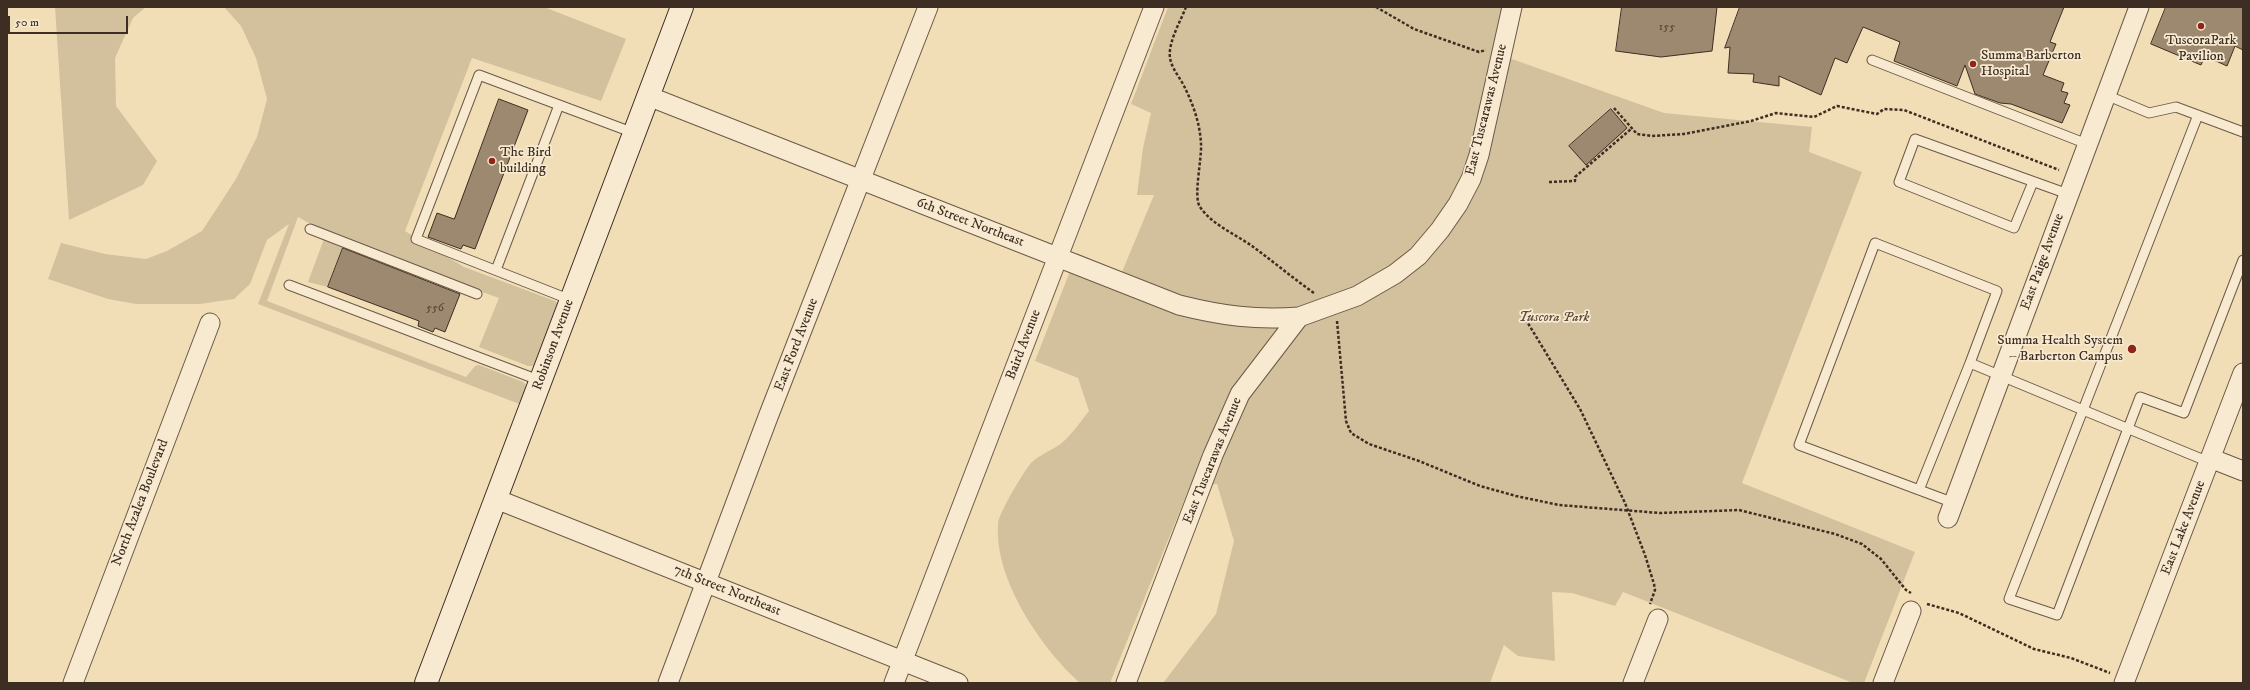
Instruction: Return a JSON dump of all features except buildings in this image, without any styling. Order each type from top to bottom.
[{"type":"main road","name":"Robinson Avenue","points":[[426,683],[648,96],[678,8]]},
{"type":"street","name":"East Ford Avenue","points":[[668,683],[928,7]]},
{"type":"street","name":"Baird Avenue","points":[[894,683],[1154,7]]},
{"type":"street","name":"East Tuscarawas Avenue","points":[[1126,683],[1225,424],[1240,394],[1299,318],[1357,296],[1395,274],[1418,256],[1440,230],[1458,204],[1471,178],[1479,155],[1512,7]]},
{"type":"street","name":"East Paige Avenue","points":[[1951,511],[2139,7]]},
{"type":"street","name":"6th Street Northeast","points":[[648,96],[1179,305],[1222,315],[1243,318],[1299,318]]},
{"type":"street","name":"North Azalea Boulevard","points":[[73,683],[210,323]]},
{"type":"street","name":"East Lake Avenue","points":[[2125,682],[2243,373]]},
{"type":"street","points":[[2209,460],[2243,471]]},
{"type":"street","name":"7th Street Northeast","points":[[496,500],[958,683]]},
{"type":"street","points":[[1883,683],[1917,603]]},
{"type":"street","points":[[1633,683],[1641,647],[1654,612]]},
{"type":"lane","points":[[1872,60],[2087,144]]},
{"type":"lane","points":[[571,300],[416,239],[479,75],[634,133]]},
{"type":"lane","points":[[2106,95],[2149,113],[2176,107],[2243,132]]},
{"type":"lane","points":[[496,270],[559,105]]},
{"type":"lane","points":[[2198,115],[2009,599],[2057,615],[2140,397],[2184,413],[2243,260]]},
{"type":"lane","points":[[2033,182],[2014,228],[1899,182],[1915,139],[2068,194]]},
{"type":"lane","points":[[310,229],[477,294]]},
{"type":"lane","points":[[1919,490],[1997,291],[1875,243],[1799,445],[1919,490],[1951,511]]},
{"type":"lane","points":[[289,286],[541,381]]},
{"type":"lane","points":[[1970,363],[2128,429],[2209,460]]},
{"type":"path","points":[[1186,7],[1170,50],[1170,59],[1173,70],[1184,85],[1197,116],[1201,144],[1200,175],[1197,190],[1199,205],[1224,228],[1255,248],[1295,280],[1320,298],[1336,305],[1346,421],[1351,433],[1369,444],[1420,461],[1480,486],[1559,505],[1660,513],[1739,510],[1835,534],[1862,544],[1881,559],[1917,603],[1959,613],[2034,649],[2071,658],[2125,682]]},
{"type":"path","points":[[1376,7],[1414,29],[1479,52],[1491,48],[1502,48]]},
{"type":"path","points":[[1614,108],[1631,129],[1637,134],[1641,135],[1673,135],[1751,121],[1776,113],[1814,117],[1837,106],[1877,114],[1884,109],[1904,110],[2075,176]]},
{"type":"path","points":[[1549,182],[1575,181],[1575,177],[1631,129]]},
{"type":"path","points":[[1523,315],[1580,409],[1627,510],[1645,555],[1654,584],[1654,612]]},
{"type":"green space","points":[[55,7],[146,7],[133,18],[115,58],[116,106],[157,161],[143,185],[69,220]]},
{"type":"green space","points":[[224,7],[544,7],[626,39],[601,101],[472,58],[405,231],[464,267],[555,301],[560,305],[537,366],[528,366],[479,347],[499,298],[344,242],[298,217],[267,301],[466,377],[475,366],[479,365],[523,382],[529,388],[522,405],[258,304],[289,224],[267,240],[250,284],[234,299],[200,304],[136,304],[108,299],[48,279],[61,243],[105,254],[146,259],[167,251],[202,231],[236,179],[257,137],[267,99],[256,58],[241,26]]},
{"type":"green space","name":"Tuscora Park","points":[[1168,7],[1503,7],[1495,53],[1664,113],[1812,127],[1809,152],[1862,172],[1742,483],[1915,552],[1864,683],[1853,683],[1623,592],[1615,606],[1572,593],[1552,592],[1555,661],[1518,656],[1504,645],[1490,683],[1163,683],[1216,614],[1234,541],[1217,484],[1190,486],[1110,683],[1080,683],[1050,651],[1023,611],[1012,589],[1004,567],[999,545],[998,524],[1002,511],[1017,483],[1031,463],[1064,441],[1074,431],[1089,411],[1078,378],[1035,361],[1077,253],[1122,272],[1154,195],[1137,195],[1143,148],[1151,113],[1131,104]]},
{"type":"green space","points":[[324,239],[343,246],[328,287],[308,282]]},
{"type":"place","name":"TuscoraPark Pavilion","points":[[2201,26]]},
{"type":"place","name":"Summa Barberton Hospital","points":[[1973,64]]},
{"type":"place","name":"The Bird building","points":[[492,161]]},
{"type":"place","name":"Summa Health System – Barberton Campus","points":[[2132,349]]}]
